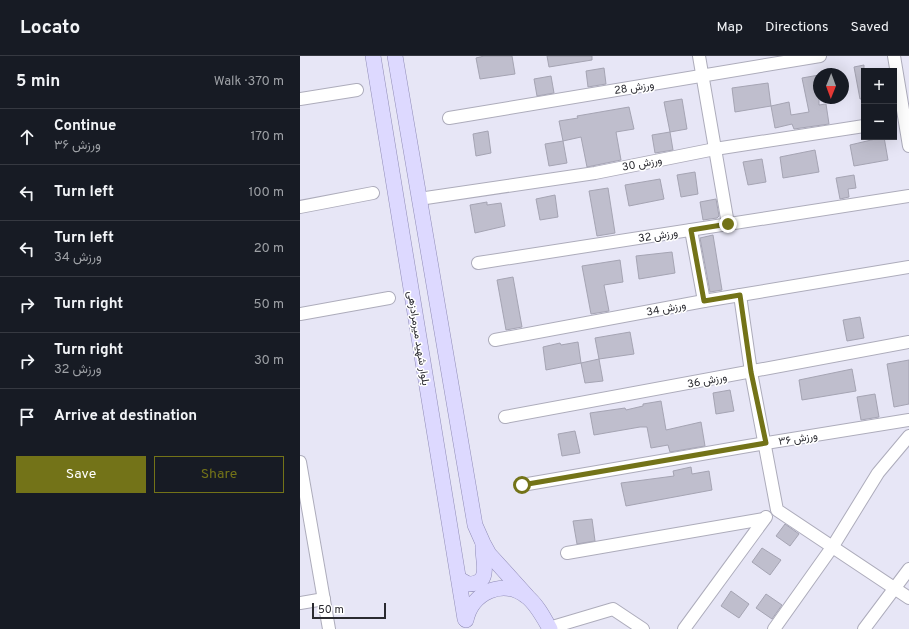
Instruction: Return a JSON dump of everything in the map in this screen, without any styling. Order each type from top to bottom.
[{"type":"main road","name":"بلوار شهید میرمرادزهی","points":[[372,56],[466,624]]},
{"type":"main road","name":"بلوار شهید میرمرادزهی","points":[[395,56],[475,525],[489,554],[536,606],[551,629]]},
{"type":"main road","points":[[382,116],[388,119],[394,119],[400,116],[404,111]]},
{"type":"main road","points":[[388,147],[397,141],[410,144]]},
{"type":"main road","points":[[459,579],[468,584],[473,584],[482,579],[486,569],[482,555],[483,543]]},
{"type":"main road","points":[[466,624],[470,607],[478,597],[490,590],[502,588],[515,590],[527,596]]},
{"type":"street","points":[[699,56],[728,224]]},
{"type":"street","name":"ورزش 28","points":[[449,118],[820,56]]},
{"type":"street","points":[[894,56],[903,121],[909,146]]},
{"type":"street","points":[[300,99],[357,90]]},
{"type":"street","name":"ورزش 30","points":[[419,199],[595,173],[715,149],[861,126]]},
{"type":"street","points":[[300,207],[373,193]]},
{"type":"street","name":"ورزش 32","points":[[478,263],[909,196]]},
{"type":"street","points":[[691,230],[704,301]]},
{"type":"street","name":"ورزش 34","points":[[495,340],[704,301],[909,268]]},
{"type":"street","points":[[740,295],[751,372],[766,443],[777,510],[909,598]]},
{"type":"street","points":[[300,314],[389,298]]},
{"type":"street","name":"ورزش 36","points":[[505,418],[909,342]]},
{"type":"street","name":"ورزش ۳۶","points":[[522,485],[909,420]]},
{"type":"street","points":[[774,629],[833,546],[878,473],[909,436]]},
{"type":"street","points":[[300,462],[302,492],[329,629]]},
{"type":"street","points":[[684,629],[764,519],[777,510]]},
{"type":"street","points":[[567,553],[764,519]]},
{"type":"street","points":[[864,629],[909,569]]},
{"type":"street","points":[[300,602],[324,599]]},
{"type":"street","points":[[551,629],[613,608],[643,629]]},
{"type":"building","points":[[484,56],[512,56],[515,74],[480,79],[476,58]]},
{"type":"building","points":[[547,56],[592,56],[592,60],[549,67]]},
{"type":"building","points":[[864,65],[864,68],[861,68],[861,99],[860,99],[854,67]]},
{"type":"building","points":[[604,68],[606,84],[588,87],[586,71]]},
{"type":"building","points":[[551,76],[554,93],[537,96],[534,79]]},
{"type":"building","points":[[813,76],[813,104],[826,104],[829,124],[794,129],[792,124],[775,128],[771,106],[789,102],[791,115],[809,112],[802,78]]},
{"type":"building","points":[[768,83],[771,106],[735,112],[732,88]]},
{"type":"building","points":[[682,99],[687,129],[670,132],[664,102]]},
{"type":"building","points":[[629,107],[634,129],[616,132],[621,160],[587,167],[581,137],[563,141],[559,121],[578,118],[577,116]]},
{"type":"building","points":[[488,131],[491,153],[476,156],[473,134]]},
{"type":"building","points":[[670,132],[673,150],[655,153],[652,135]]},
{"type":"building","points":[[871,140],[885,140],[888,160],[854,166],[850,145]]},
{"type":"building","points":[[563,141],[567,163],[549,166],[545,144]]},
{"type":"building","points":[[815,150],[819,172],[783,178],[780,157]]},
{"type":"building","points":[[762,159],[766,182],[748,185],[743,162]]},
{"type":"building","points":[[695,172],[698,194],[681,197],[677,175]]},
{"type":"building","points":[[854,175],[856,188],[848,189],[849,197],[840,199],[836,178]]},
{"type":"building","points":[[660,179],[664,199],[629,206],[625,185]]},
{"type":"building","points":[[608,188],[615,233],[597,236],[589,191]]},
{"type":"building","points":[[555,195],[558,217],[540,220],[536,199]]},
{"type":"building","points":[[716,199],[719,216],[717,218],[703,220],[700,202]]},
{"type":"building","points":[[487,202],[487,205],[501,203],[505,226],[475,233],[470,205]]},
{"type":"building","points":[[713,235],[722,290],[710,292],[700,238]]},
{"type":"building","points":[[672,252],[675,273],[639,279],[636,256]]},
{"type":"building","points":[[620,260],[623,282],[604,285],[609,311],[591,314],[582,266]]},
{"type":"building","points":[[513,277],[522,327],[506,330],[497,280]]},
{"type":"building","points":[[860,317],[864,338],[847,341],[843,320]]},
{"type":"building","points":[[630,332],[634,354],[599,359],[595,338]]},
{"type":"building","points":[[578,342],[581,363],[546,370],[543,347],[560,343],[561,345]]},
{"type":"building","points":[[599,359],[603,381],[585,383],[581,363]]},
{"type":"building","points":[[909,360],[909,404],[894,407],[887,364]]},
{"type":"building","points":[[852,369],[856,391],[802,400],[799,380]]},
{"type":"building","points":[[730,390],[734,411],[716,414],[713,393]]},
{"type":"building","points":[[875,394],[879,417],[861,420],[857,397]]},
{"type":"building","points":[[661,401],[666,430],[701,422],[705,446],[670,452],[668,445],[651,448],[647,427],[594,435],[590,413],[625,408],[626,410],[643,406],[643,404]]},
{"type":"building","points":[[575,431],[580,453],[562,456],[558,434]]},
{"type":"building","points":[[691,467],[692,474],[709,471],[712,490],[626,506],[621,483],[674,476],[673,471]]},
{"type":"building","points":[[592,519],[595,541],[577,544],[573,521]]},
{"type":"building","points":[[785,524],[799,534],[790,546],[776,536]]},
{"type":"building","points":[[762,548],[781,560],[770,575],[752,562]]},
{"type":"building","points":[[731,591],[749,604],[739,618],[721,606]]},
{"type":"building","points":[[766,594],[782,605],[772,619],[756,608]]},
{"type":"route","points":[[522,485],[766,443],[751,372],[740,295],[704,301],[691,230],[728,224]]}]
